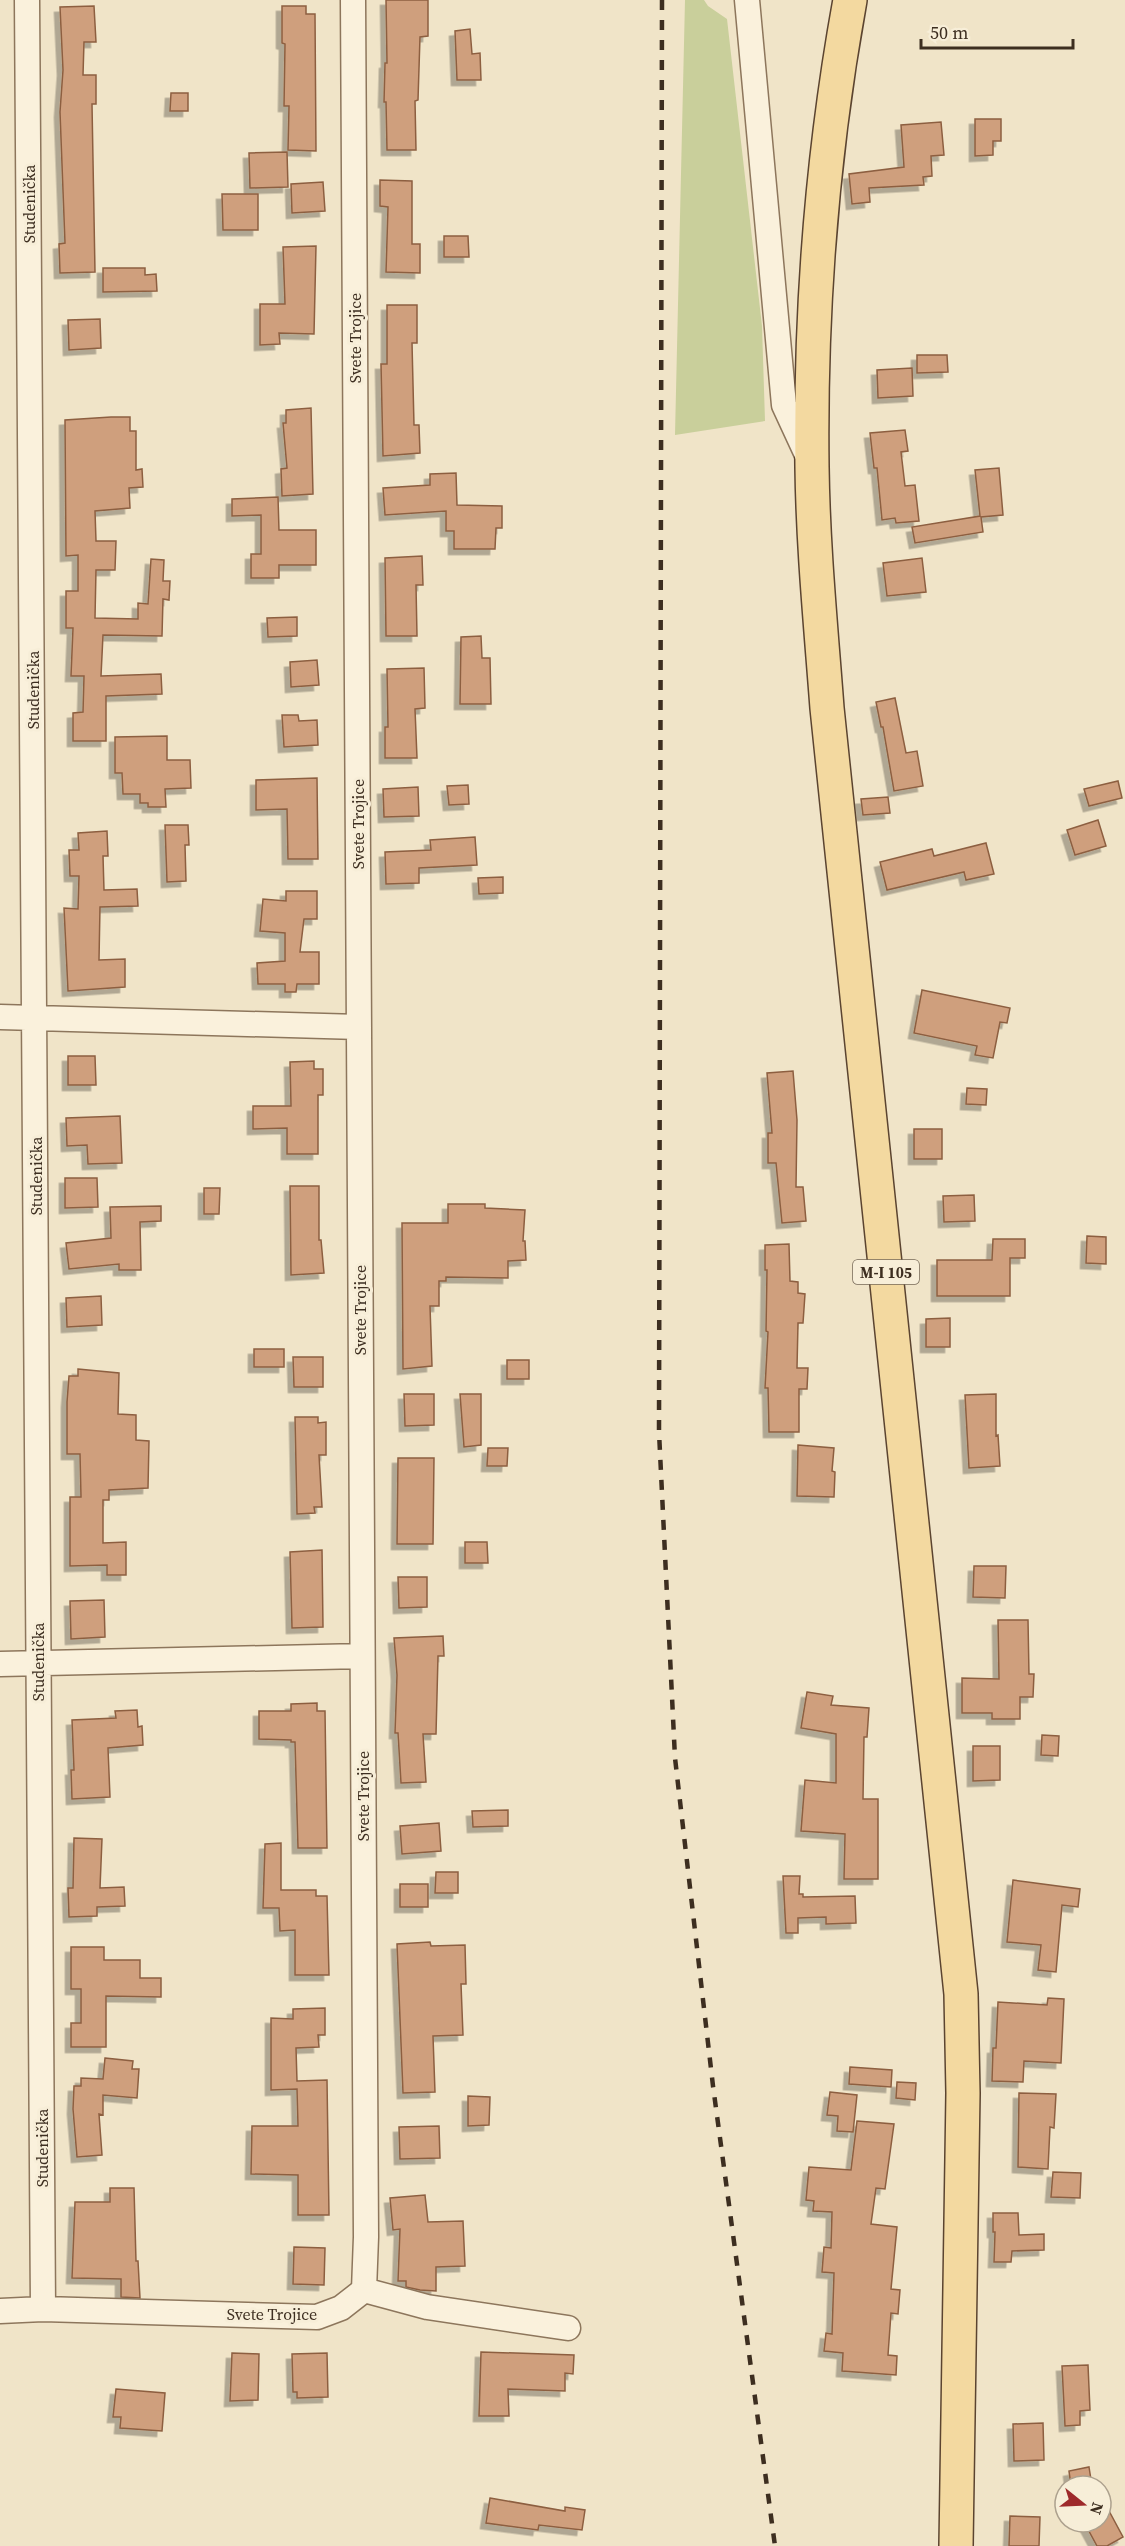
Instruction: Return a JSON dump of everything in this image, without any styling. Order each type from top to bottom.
[{"type":"main road","name":"M-I 105","points":[[850,0],[839,62],[822,197],[814,328],[812,467],[816,568],[827,708],[961,1994],[963,2093],[956,2546]]},
{"type":"street","name":"Studenička","points":[[27,0],[43,2309]]},
{"type":"street","name":"Svete Trojice","points":[[43,2309],[317,2317],[341,2308],[364,2290],[366,2225],[353,0]]},
{"type":"street","points":[[747,0],[784,405],[812,467]]},
{"type":"street","points":[[0,1017],[359,1027]]},
{"type":"street","points":[[0,1664],[362,1656]]},
{"type":"street","points":[[364,2290],[427,2307],[568,2328]]},
{"type":"street","points":[[0,2311],[43,2309]]},
{"type":"green space","points":[[685,0],[704,0],[708,6],[727,19],[762,326],[765,421],[675,435]]},
{"type":"building","points":[[386,0],[428,0],[428,36],[420,37],[418,100],[415,101],[416,150],[387,150],[386,102],[384,102],[385,63],[387,63]]},
{"type":"building","points":[[94,6],[96,42],[84,42],[83,75],[96,75],[96,104],[92,104],[95,272],[60,273],[59,244],[65,243],[60,112],[63,70],[60,7]]},
{"type":"building","points":[[282,6],[306,6],[306,14],[315,14],[316,151],[288,150],[289,106],[284,106],[285,44],[282,43]]},
{"type":"building","points":[[470,29],[472,54],[480,53],[481,80],[457,80],[455,31]]},
{"type":"building","points":[[171,93],[188,93],[188,111],[170,111]]},
{"type":"building","points":[[975,119],[1001,119],[1001,141],[993,141],[993,155],[975,156]]},
{"type":"building","points":[[941,122],[944,155],[931,156],[932,176],[923,177],[924,185],[869,188],[870,202],[852,204],[849,174],[904,167],[901,125]]},
{"type":"building","points":[[287,152],[288,187],[250,188],[249,153]]},
{"type":"building","points":[[380,180],[412,181],[412,244],[420,244],[420,273],[386,272],[388,207],[380,206]]},
{"type":"building","points":[[323,182],[325,211],[292,213],[291,184]]},
{"type":"building","points":[[222,194],[258,194],[258,230],[223,230]]},
{"type":"building","points":[[444,236],[468,236],[469,257],[444,257]]},
{"type":"building","points":[[316,246],[314,334],[279,333],[280,344],[260,345],[260,304],[285,304],[283,247]]},
{"type":"building","points":[[103,268],[145,268],[145,275],[156,274],[157,291],[103,292]]},
{"type":"building","points":[[387,305],[417,305],[417,343],[412,343],[414,425],[419,425],[420,453],[383,456],[381,364],[387,364]]},
{"type":"building","points":[[100,319],[101,348],[69,350],[68,320]]},
{"type":"building","points":[[917,355],[947,355],[948,372],[917,373]]},
{"type":"building","points":[[912,368],[913,396],[878,398],[877,370]]},
{"type":"building","points":[[311,408],[313,494],[282,496],[281,469],[287,468],[283,423],[286,423],[286,410]]},
{"type":"building","points":[[130,417],[130,431],[136,431],[136,470],[142,469],[143,487],[129,488],[130,508],[95,511],[96,541],[116,541],[115,570],[96,570],[95,618],[138,619],[138,603],[148,604],[151,559],[164,560],[163,581],[170,581],[169,600],[163,599],[162,636],[103,635],[101,676],[161,674],[162,694],[106,696],[106,741],[73,741],[73,713],[83,712],[84,676],[71,676],[73,628],[66,628],[66,591],[78,591],[78,555],[66,556],[65,420]]},
{"type":"building","points":[[905,430],[908,451],[901,452],[905,486],[915,485],[919,521],[896,523],[895,518],[882,520],[877,468],[874,468],[870,433]]},
{"type":"building","points":[[999,468],[1003,515],[981,517],[983,532],[915,543],[912,527],[980,516],[975,470]]},
{"type":"building","points":[[456,473],[457,505],[502,506],[502,528],[496,528],[495,549],[454,549],[454,531],[446,531],[446,511],[385,515],[383,488],[430,485],[430,474]]},
{"type":"building","points":[[278,497],[279,530],[316,530],[316,565],[279,565],[279,578],[251,578],[251,554],[261,554],[261,515],[232,516],[232,499]]},
{"type":"building","points":[[422,556],[423,585],[416,585],[417,636],[386,636],[385,558]]},
{"type":"building","points":[[922,558],[926,592],[887,596],[883,563]]},
{"type":"building","points":[[297,617],[297,636],[268,637],[267,618]]},
{"type":"building","points":[[481,636],[482,658],[490,658],[491,704],[460,704],[461,637]]},
{"type":"building","points":[[317,660],[319,685],[291,687],[290,662]]},
{"type":"building","points":[[424,668],[425,708],[415,709],[417,758],[385,758],[385,727],[388,727],[387,669]]},
{"type":"building","points":[[895,698],[906,753],[917,751],[923,786],[894,791],[883,727],[881,727],[876,702]]},
{"type":"building","points":[[282,715],[298,715],[299,721],[317,720],[318,745],[284,747]]},
{"type":"building","points":[[167,736],[167,760],[190,760],[191,788],[165,789],[166,807],[148,807],[148,803],[140,803],[140,794],[123,794],[122,773],[115,773],[115,737]]},
{"type":"building","points":[[317,778],[318,859],[288,859],[287,809],[256,810],[256,780]]},
{"type":"building","points":[[1118,781],[1122,798],[1089,806],[1084,789]]},
{"type":"building","points":[[468,785],[469,804],[449,805],[447,786]]},
{"type":"building","points":[[418,787],[419,816],[384,817],[383,789]]},
{"type":"building","points":[[888,797],[890,813],[863,815],[861,799]]},
{"type":"building","points":[[1098,820],[1106,846],[1075,855],[1067,830]]},
{"type":"building","points":[[165,825],[188,825],[189,845],[185,845],[186,881],[167,882]]},
{"type":"building","points":[[107,831],[108,856],[103,856],[104,890],[137,889],[138,906],[100,907],[99,960],[125,959],[125,987],[68,991],[64,908],[78,909],[79,876],[70,876],[69,850],[79,850],[78,833]]},
{"type":"building","points":[[475,837],[477,865],[419,868],[419,883],[386,884],[385,852],[431,850],[430,840]]},
{"type":"building","points":[[986,843],[994,874],[966,880],[964,872],[887,890],[880,862],[932,849],[934,856]]},
{"type":"building","points":[[503,877],[503,893],[479,894],[478,878]]},
{"type":"building","points":[[286,891],[317,891],[317,919],[304,919],[300,952],[319,952],[319,984],[297,984],[296,992],[285,992],[285,984],[258,984],[257,963],[285,961],[285,933],[260,931],[263,899],[286,901]]},
{"type":"building","points":[[922,990],[1010,1008],[1007,1023],[1000,1022],[993,1058],[975,1055],[977,1046],[914,1033]]},
{"type":"building","points":[[68,1056],[95,1056],[96,1085],[68,1085]]},
{"type":"building","points":[[314,1061],[314,1069],[323,1069],[323,1095],[318,1095],[318,1154],[287,1154],[287,1128],[253,1129],[253,1106],[291,1106],[290,1062]]},
{"type":"building","points":[[793,1071],[797,1120],[796,1187],[803,1187],[806,1221],[782,1223],[776,1163],[768,1163],[768,1133],[772,1133],[767,1073]]},
{"type":"building","points":[[967,1088],[987,1089],[986,1105],[966,1104]]},
{"type":"building","points":[[120,1116],[122,1163],[88,1164],[87,1145],[67,1146],[66,1118]]},
{"type":"building","points":[[914,1129],[942,1129],[942,1159],[914,1159]]},
{"type":"building","points":[[65,1178],[97,1178],[98,1207],[65,1208]]},
{"type":"building","points":[[290,1186],[319,1186],[319,1240],[321,1240],[324,1273],[291,1275]]},
{"type":"building","points":[[204,1188],[220,1188],[219,1214],[204,1214]]},
{"type":"building","points":[[974,1195],[975,1221],[944,1222],[943,1196]]},
{"type":"building","points":[[448,1204],[485,1204],[485,1208],[525,1210],[523,1241],[525,1241],[526,1260],[508,1261],[508,1278],[446,1277],[446,1281],[439,1281],[439,1306],[430,1306],[432,1366],[403,1369],[402,1223],[448,1223]]},
{"type":"building","points":[[161,1206],[161,1221],[140,1222],[141,1270],[119,1270],[119,1264],[69,1269],[66,1243],[111,1238],[110,1207]]},
{"type":"building","points":[[1087,1236],[1106,1237],[1106,1264],[1086,1263]]},
{"type":"building","points":[[993,1239],[1025,1239],[1025,1258],[1010,1258],[1010,1296],[937,1296],[937,1260],[992,1260]]},
{"type":"building","points":[[789,1244],[790,1281],[798,1282],[798,1293],[805,1294],[803,1323],[798,1323],[797,1368],[808,1368],[807,1389],[799,1389],[799,1432],[769,1432],[768,1388],[765,1388],[768,1332],[766,1331],[765,1245]]},
{"type":"building","points":[[101,1296],[102,1325],[67,1327],[66,1298]]},
{"type":"building","points":[[950,1318],[950,1347],[926,1347],[926,1319]]},
{"type":"building","points":[[254,1349],[284,1349],[284,1367],[254,1367]]},
{"type":"building","points":[[293,1357],[323,1357],[323,1387],[294,1387]]},
{"type":"building","points":[[507,1360],[529,1360],[529,1379],[507,1379]]},
{"type":"building","points":[[78,1369],[119,1373],[118,1414],[136,1415],[136,1440],[149,1441],[148,1488],[109,1490],[109,1500],[103,1500],[103,1543],[126,1542],[126,1575],[107,1575],[107,1565],[70,1566],[70,1497],[81,1497],[80,1454],[67,1454],[67,1402],[69,1376],[78,1376]]},
{"type":"building","points":[[404,1394],[434,1394],[434,1425],[405,1426]]},
{"type":"building","points":[[460,1394],[481,1394],[481,1445],[464,1447]]},
{"type":"building","points":[[996,1394],[996,1436],[998,1435],[1000,1466],[969,1468],[965,1395]]},
{"type":"building","points":[[295,1417],[318,1417],[318,1423],[326,1422],[326,1455],[319,1455],[322,1507],[314,1507],[315,1513],[297,1514]]},
{"type":"building","points":[[798,1445],[834,1448],[832,1471],[835,1472],[834,1497],[797,1496]]},
{"type":"building","points":[[488,1448],[508,1448],[507,1466],[487,1466]]},
{"type":"building","points":[[398,1458],[434,1458],[433,1544],[397,1544]]},
{"type":"building","points":[[465,1542],[487,1542],[488,1563],[465,1563]]},
{"type":"building","points":[[322,1550],[323,1627],[292,1628],[290,1552]]},
{"type":"building","points":[[974,1566],[1006,1566],[1005,1598],[973,1597]]},
{"type":"building","points":[[398,1577],[427,1577],[427,1607],[399,1608]]},
{"type":"building","points":[[104,1600],[105,1637],[71,1639],[70,1601]]},
{"type":"building","points":[[998,1620],[1028,1620],[1029,1674],[1034,1674],[1033,1697],[1020,1697],[1020,1719],[992,1719],[992,1713],[962,1713],[962,1678],[999,1679]]},
{"type":"building","points":[[443,1636],[444,1656],[438,1656],[436,1734],[423,1734],[426,1782],[401,1783],[398,1733],[395,1733],[397,1675],[394,1638]]},
{"type":"building","points":[[807,1692],[833,1696],[831,1705],[869,1708],[867,1737],[864,1737],[863,1799],[878,1799],[878,1879],[844,1879],[845,1834],[801,1831],[805,1780],[836,1783],[836,1734],[801,1728]]},
{"type":"building","points":[[317,1703],[317,1711],[325,1711],[327,1848],[298,1848],[295,1742],[259,1739],[259,1711],[291,1711],[291,1704]]},
{"type":"building","points":[[137,1710],[138,1727],[142,1726],[143,1745],[108,1748],[110,1797],[72,1799],[71,1770],[74,1770],[72,1720],[116,1718],[115,1711]]},
{"type":"building","points":[[1042,1735],[1059,1736],[1058,1756],[1041,1755]]},
{"type":"building","points":[[973,1746],[1000,1746],[1000,1780],[973,1781]]},
{"type":"building","points":[[508,1810],[508,1826],[473,1827],[472,1811]]},
{"type":"building","points":[[439,1823],[441,1851],[402,1854],[400,1826]]},
{"type":"building","points":[[74,1838],[102,1839],[100,1888],[124,1887],[125,1906],[97,1907],[97,1916],[69,1917],[68,1888],[73,1888]]},
{"type":"building","points":[[281,1843],[281,1890],[316,1890],[316,1896],[327,1896],[329,1975],[295,1975],[295,1930],[280,1931],[279,1908],[263,1908],[265,1844]]},
{"type":"building","points":[[436,1872],[458,1872],[458,1893],[435,1893]]},
{"type":"building","points":[[783,1876],[800,1876],[799,1894],[803,1894],[803,1897],[855,1896],[856,1923],[826,1924],[826,1917],[798,1918],[798,1933],[786,1933]]},
{"type":"building","points":[[1013,1880],[1080,1889],[1078,1907],[1062,1905],[1056,1972],[1038,1970],[1041,1945],[1007,1942]]},
{"type":"building","points":[[400,1884],[428,1884],[428,1907],[400,1907]]},
{"type":"building","points":[[430,1942],[431,1946],[465,1945],[466,1984],[461,1984],[463,2035],[433,2036],[435,2092],[403,2093],[397,1944]]},
{"type":"building","points":[[71,1947],[104,1947],[104,1960],[140,1960],[140,1978],[161,1978],[161,1997],[106,1996],[106,2047],[71,2047],[71,2023],[81,2023],[81,1989],[71,1989]]},
{"type":"building","points":[[1048,1998],[1064,1999],[1061,2063],[1024,2061],[1023,2082],[992,2081],[998,2002],[1047,2005]]},
{"type":"building","points":[[325,2008],[325,2035],[318,2035],[319,2047],[296,2048],[297,2081],[327,2080],[329,2215],[298,2215],[298,2175],[251,2174],[252,2126],[298,2126],[297,2089],[271,2090],[271,2018],[293,2019],[293,2009]]},
{"type":"building","points":[[105,2058],[133,2061],[132,2069],[139,2069],[137,2098],[103,2095],[103,2115],[99,2114],[102,2155],[77,2157],[73,2109],[74,2086],[81,2086],[81,2078],[103,2079]]},
{"type":"building","points":[[850,2067],[892,2070],[891,2087],[849,2084]]},
{"type":"building","points":[[897,2082],[916,2083],[915,2100],[896,2098]]},
{"type":"building","points":[[830,2092],[857,2095],[853,2132],[837,2131],[838,2116],[827,2115]]},
{"type":"building","points":[[1019,2093],[1056,2094],[1054,2128],[1050,2127],[1048,2169],[1018,2167]]},
{"type":"building","points":[[468,2096],[490,2097],[489,2125],[468,2126]]},
{"type":"building","points":[[857,2121],[894,2124],[885,2189],[876,2188],[871,2224],[897,2227],[891,2289],[900,2290],[898,2314],[891,2313],[888,2355],[897,2356],[896,2375],[842,2371],[843,2353],[824,2351],[826,2333],[832,2334],[834,2273],[822,2272],[824,2247],[831,2248],[832,2212],[813,2211],[814,2201],[806,2200],[809,2167],[851,2170]]},
{"type":"building","points":[[439,2126],[440,2158],[400,2159],[399,2127]]},
{"type":"building","points":[[1053,2172],[1081,2173],[1080,2198],[1051,2197]]},
{"type":"building","points":[[110,2188],[134,2188],[136,2261],[138,2261],[140,2298],[121,2297],[121,2279],[72,2278],[75,2202],[110,2202]]},
{"type":"building","points":[[425,2195],[428,2222],[463,2221],[465,2266],[436,2267],[436,2291],[406,2287],[406,2281],[398,2281],[400,2229],[393,2230],[390,2198]]},
{"type":"building","points":[[993,2213],[1018,2213],[1019,2235],[1044,2234],[1044,2250],[1012,2251],[1011,2262],[994,2262]]},
{"type":"building","points":[[294,2247],[325,2248],[324,2285],[293,2284]]},
{"type":"building","points":[[481,2352],[574,2355],[573,2374],[565,2373],[565,2391],[508,2389],[509,2416],[479,2416]]},
{"type":"building","points":[[232,2353],[259,2354],[258,2400],[230,2401]]},
{"type":"building","points":[[327,2353],[328,2397],[297,2398],[297,2392],[293,2392],[292,2354]]},
{"type":"building","points":[[1088,2365],[1090,2410],[1080,2411],[1080,2425],[1065,2426],[1062,2366]]},
{"type":"building","points":[[116,2389],[165,2393],[162,2431],[120,2428],[121,2417],[113,2417]]},
{"type":"building","points":[[1043,2423],[1044,2460],[1014,2461],[1013,2424]]},
{"type":"building","points":[[1089,2467],[1090,2474],[1069,2474],[1069,2471]]},
{"type":"building","points":[[490,2498],[565,2511],[565,2507],[585,2510],[582,2530],[539,2525],[538,2530],[486,2523]]},
{"type":"building","points":[[1010,2516],[1040,2517],[1039,2546],[1009,2546]]},
{"type":"building","points":[[1113,2518],[1123,2537],[1107,2546],[1097,2546],[1090,2534],[1113,2534]]},
{"type":"railway","points":[[662,0],[659,1432],[675,1758],[713,2086],[775,2546]]}]
